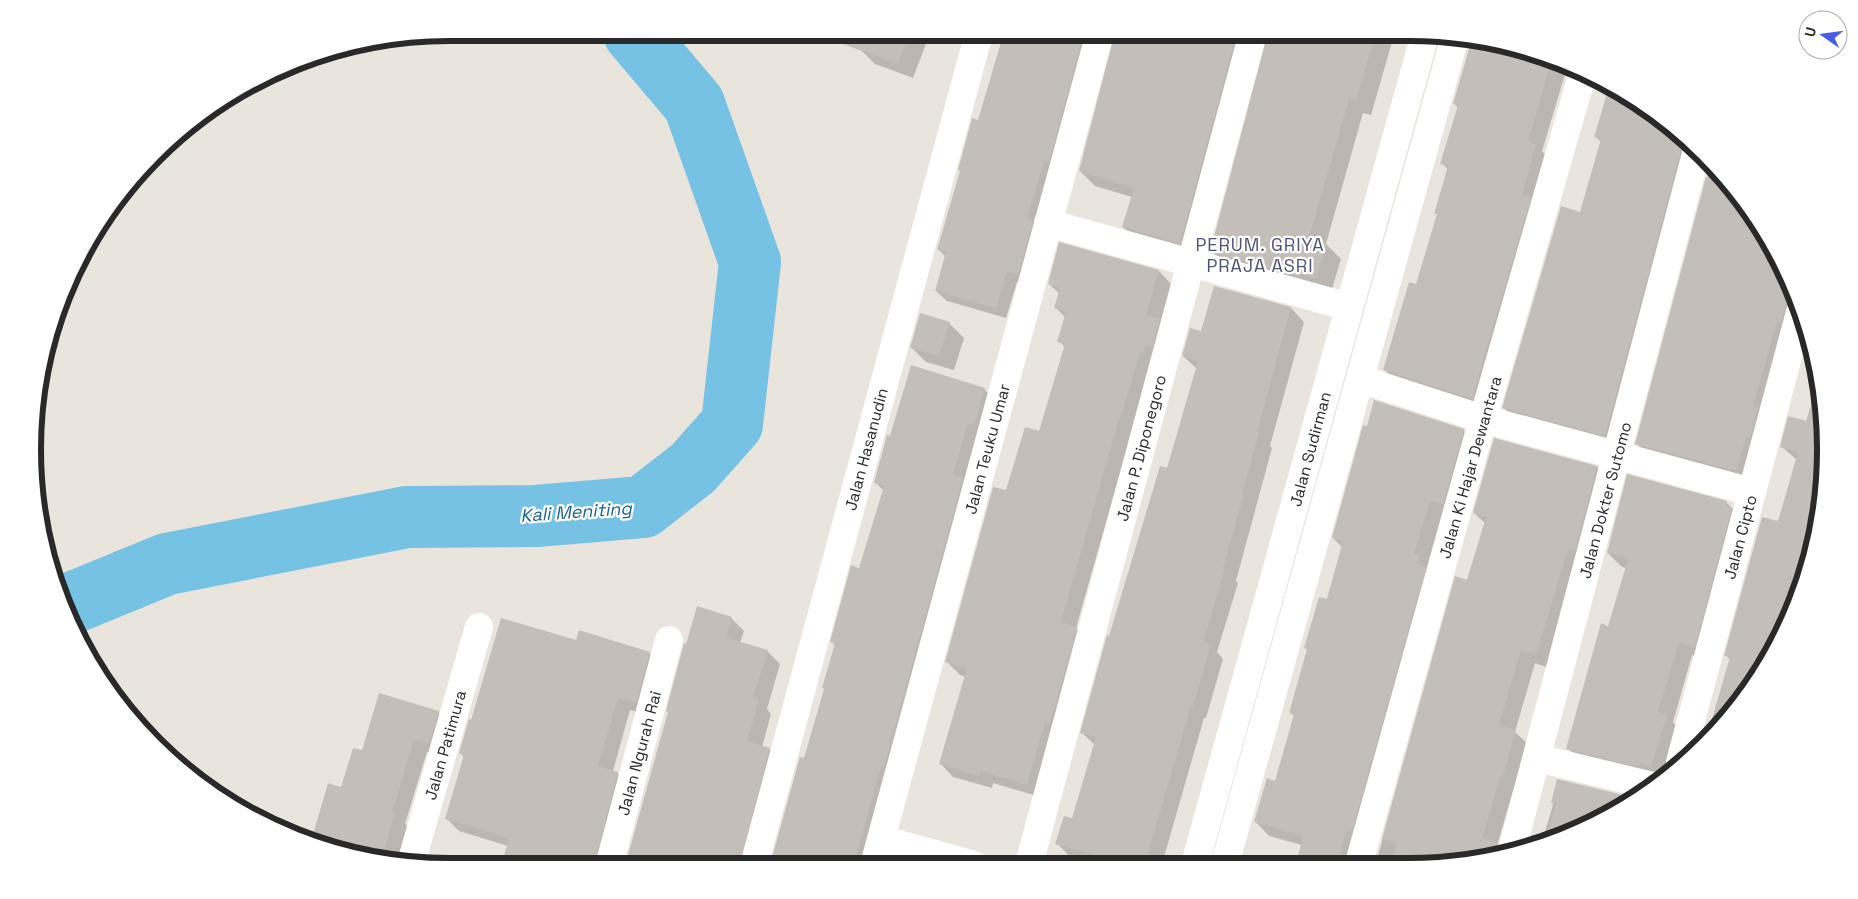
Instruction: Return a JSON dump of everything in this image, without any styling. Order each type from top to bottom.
[{"type":"street","name":"Jalan Hasanudin","points":[[756,858],[977,41]]},
{"type":"street","name":"Jalan Teuku Umar","points":[[876,858],[1098,41]]},
{"type":"street","name":"Jalan P. Diponegoro","points":[[1031,858],[1251,41]]},
{"type":"street","name":"Jalan Sudirman","points":[[1197,858],[1423,42]]},
{"type":"street","points":[[1227,858],[1453,44]]},
{"type":"street","name":"Jalan Ki Hajar Dewantara","points":[[1360,858],[1483,419],[1581,79]]},
{"type":"street","name":"Jalan Dokter Sutomo","points":[[1514,844],[1695,159]]},
{"type":"street","points":[[1048,223],[1349,307]]},
{"type":"street","name":"Jalan Cipto","points":[[1683,751],[1797,324]]},
{"type":"street","points":[[1360,379],[1483,419],[1752,492]]},
{"type":"street","name":"Jalan Patimura","points":[[413,856],[480,627]]},
{"type":"street","name":"Jalan Ngurah Rai","points":[[611,858],[669,640]]},
{"type":"street","points":[[1537,758],[1643,783]]},
{"type":"street","points":[[881,839],[949,858]]},
{"type":"building","points":[[835,41],[907,41],[898,64]]},
{"type":"building","points":[[1001,41],[1082,41],[1049,162],[1044,161],[1027,218],[1033,221],[1018,275],[1007,272],[996,308],[935,291],[946,252],[937,250],[960,171],[958,170],[972,118],[978,120]]},
{"type":"building","points":[[1113,41],[1235,41],[1180,244],[1122,227],[1134,188],[1079,171]]},
{"type":"building","points":[[1266,41],[1373,41],[1356,101],[1349,99],[1309,238],[1327,243],[1316,279],[1301,274],[1300,277],[1210,252]]},
{"type":"building","points":[[1470,46],[1514,55],[1550,67],[1528,141],[1536,144],[1522,195],[1531,197],[1472,399],[1383,370],[1409,282],[1416,284],[1437,214],[1434,214],[1448,166],[1440,164],[1458,105],[1453,104]]},
{"type":"building","points":[[1607,93],[1635,110],[1682,147],[1605,436],[1502,408],[1561,206],[1580,212],[1601,139],[1594,137]]},
{"type":"building","points":[[1706,177],[1715,180],[1748,223],[1775,269],[1789,301],[1781,322],[1777,321],[1753,406],[1758,407],[1750,438],[1746,437],[1736,471],[1635,444]]},
{"type":"building","points":[[1059,242],[1159,270],[1146,315],[1160,319],[1152,347],[1145,345],[1143,354],[1140,353],[1119,419],[1061,622],[1077,627],[1050,724],[1045,723],[1027,785],[980,771],[979,776],[939,764],[967,668],[945,662],[993,487],[1006,490],[1025,427],[1039,431],[1065,344],[1057,342],[1066,312],[1054,308],[1060,288],[1048,284]]},
{"type":"building","points":[[1214,286],[1291,307],[1257,432],[1259,433],[1242,494],[1244,494],[1223,568],[1225,569],[1203,642],[1211,644],[1193,706],[1191,705],[1147,858],[1106,858],[1055,844],[1064,816],[1072,818],[1096,737],[1080,733],[1107,635],[1109,636],[1160,466],[1167,468],[1198,361],[1182,356],[1190,328],[1201,331]]},
{"type":"building","points":[[920,313],[950,322],[939,356],[910,348]]},
{"type":"building","points":[[911,365],[985,388],[974,425],[968,423],[953,475],[963,478],[884,767],[881,766],[856,858],[772,858],[800,757],[804,758],[824,689],[822,688],[835,643],[830,642],[851,565],[859,568],[884,486],[874,483],[887,435],[890,436]]},
{"type":"building","points":[[1813,399],[1817,450],[1816,476],[1809,529],[1795,581],[1786,606],[1762,654],[1732,698],[1711,724],[1730,657],[1724,656],[1762,517],[1778,521],[1798,452],[1780,447],[1788,416],[1807,421]]},
{"type":"building","points":[[1374,400],[1464,429],[1443,504],[1430,501],[1414,554],[1420,555],[1417,564],[1426,567],[1352,831],[1347,830],[1339,858],[1305,858],[1298,856],[1303,836],[1254,822],[1267,778],[1275,781],[1294,714],[1289,713],[1307,649],[1304,648],[1319,597],[1327,599],[1343,541],[1332,538],[1363,425],[1367,426]]},
{"type":"building","points":[[1494,438],[1597,466],[1575,551],[1568,549],[1536,655],[1521,650],[1499,725],[1516,730],[1482,838],[1498,842],[1498,848],[1435,857],[1393,858],[1397,844],[1382,839],[1455,576],[1467,580],[1486,517],[1473,513]]},
{"type":"building","points":[[1627,474],[1727,501],[1726,506],[1732,508],[1695,647],[1679,642],[1658,712],[1667,715],[1651,767],[1640,764],[1639,767],[1566,749],[1601,623],[1608,626],[1628,559],[1607,553]]},
{"type":"building","points":[[697,606],[732,617],[726,638],[768,650],[753,698],[759,700],[747,741],[770,748],[741,858],[627,858],[668,712],[666,711],[684,643],[686,644]]},
{"type":"building","points":[[501,618],[576,640],[579,630],[650,652],[636,703],[618,698],[598,766],[618,772],[596,858],[503,858],[509,838],[445,819],[464,755],[459,753],[469,719],[471,720]]},
{"type":"building","points":[[379,693],[439,711],[429,744],[414,740],[392,812],[395,813],[384,851],[344,844],[313,834],[328,783],[341,787],[353,748],[362,750]]},
{"type":"building","points":[[1557,779],[1625,795],[1589,816],[1547,833],[1556,804],[1551,803]]},
{"type":"waterway","name":"Kali Meniting","points":[[71,603],[167,564],[407,517],[536,516],[643,507],[693,468],[732,424],[750,262],[694,104],[641,41]]},
{"type":"district","name":"PERUM. GRIYA PRAJA ASRI","points":[[1260,255]]}]
